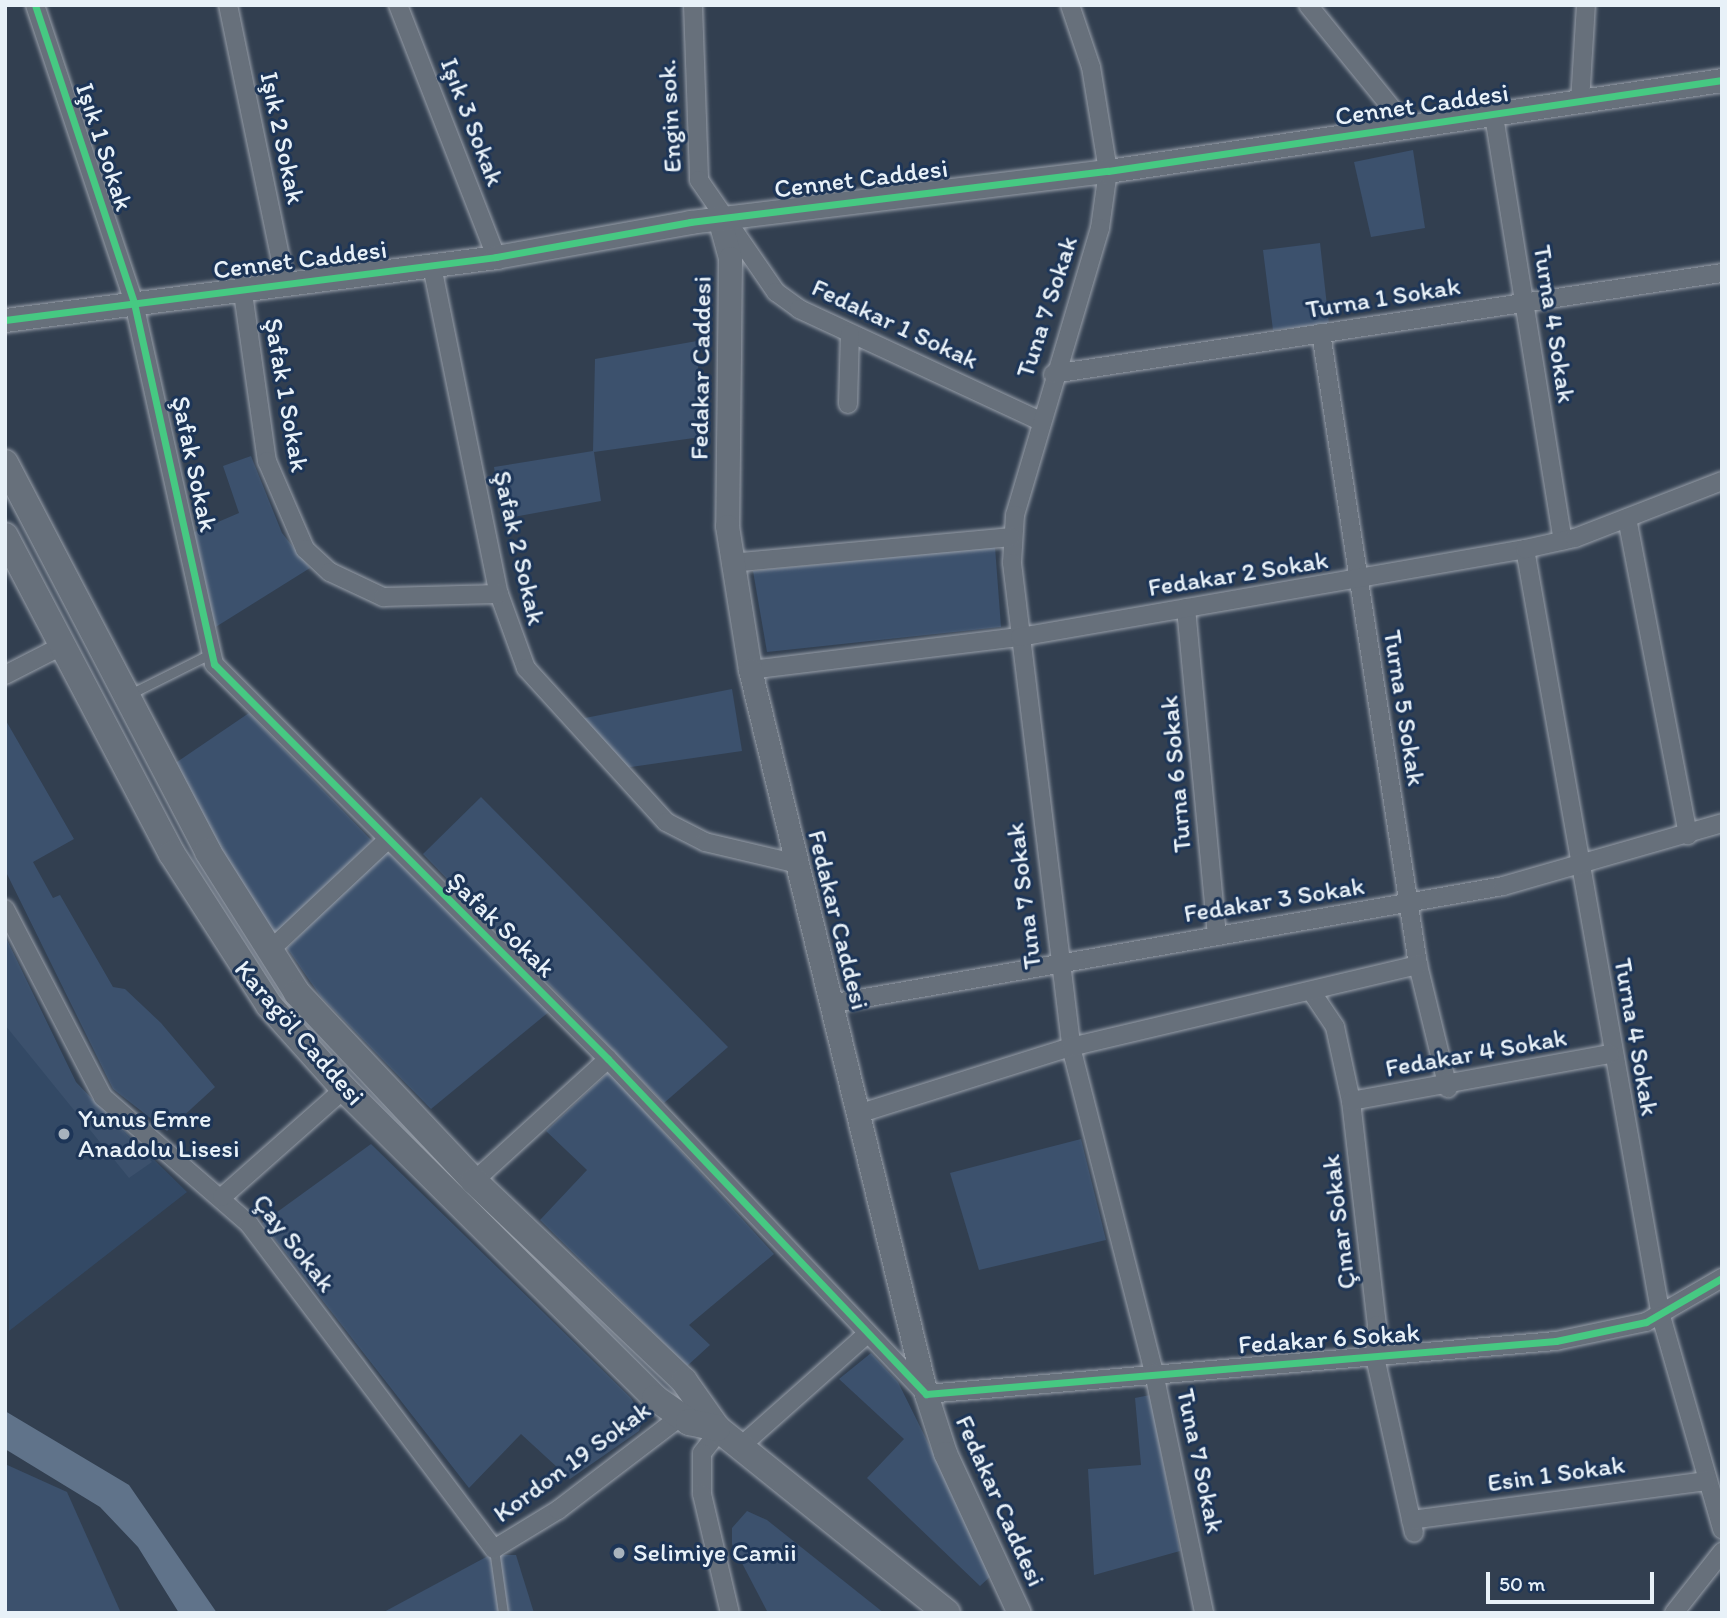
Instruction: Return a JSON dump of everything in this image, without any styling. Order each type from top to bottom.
[{"type":"main road","points":[[5,463],[124,697],[268,952],[338,1041],[474,1181],[684,1381],[726,1435],[947,1613]]},
{"type":"main road","name":"Karagöl Caddesi","points":[[5,536],[60,647],[226,947],[344,1089],[680,1417],[726,1435]]},
{"type":"street","name":"Işık 1 Sokak","points":[[35,5],[134,303]]},
{"type":"street","name":"Işık 2 Sokak","points":[[228,5],[285,281]]},
{"type":"street","name":"Işık 3 Sokak","points":[[398,5],[496,257]]},
{"type":"street","name":"Engin sok.","points":[[693,5],[699,180],[719,218]]},
{"type":"street","name":"Tuna 7 Sokak","points":[[1070,5],[1091,67],[1108,171],[1097,239],[1053,374],[1011,537],[1058,965],[1071,1047],[1154,1373],[1204,1613]]},
{"type":"street","points":[[1308,5],[1408,128]]},
{"type":"street","points":[[1580,102],[1587,5]]},
{"type":"street","name":"Cennet Caddesi","points":[[5,320],[242,286],[432,266],[719,218],[1108,171],[1494,116],[1722,80]]},
{"type":"street","name":"Turna 4 Sokak","points":[[1494,116],[1563,540]]},
{"type":"street","name":"Fedakar 1 Sokak","points":[[719,218],[776,292],[850,334],[1040,421]]},
{"type":"street","name":"Fedakar Caddesi","points":[[719,218],[730,258],[731,563],[750,670],[794,863],[926,1394],[944,1453],[1018,1613]]},
{"type":"street","name":"Şafak 2 Sokak","points":[[432,266],[499,594],[526,667],[666,822],[705,842],[794,863]]},
{"type":"street","name":"Turna 1 Sokak","points":[[1053,374],[1722,273]]},
{"type":"street","name":"Şafak 1 Sokak","points":[[242,286],[267,461],[305,549],[330,572],[383,597],[499,594]]},
{"type":"street","name":"Şafak Sokak","points":[[134,303],[210,654],[226,678],[386,841],[608,1059],[926,1394]]},
{"type":"street","points":[[849,404],[850,334]]},
{"type":"street","name":"Turna 5 Sokak","points":[[1321,334],[1418,965],[1448,1088]]},
{"type":"street","name":"Fedakar 2 Sokak","points":[[750,670],[1020,637],[1358,581],[1525,549],[1563,540],[1627,518],[1722,481]]},
{"type":"street","points":[[1627,518],[1688,835]]},
{"type":"street","points":[[731,563],[1011,537]]},
{"type":"street","name":"Turna 4 Sokak","points":[[1525,549],[1583,867],[1610,1054],[1661,1316],[1722,1529]]},
{"type":"street","name":"Turna 6 Sokak","points":[[1186,608],[1217,934]]},
{"type":"street","points":[[5,676],[60,647]]},
{"type":"street","name":"Fedakar 3 Sokak","points":[[830,1004],[1058,965],[1217,934],[1408,904],[1583,867],[1722,823]]},
{"type":"street","points":[[268,952],[386,841]]},
{"type":"street","name":"Çay Sokak","points":[[5,909],[103,1097],[173,1164],[222,1197],[494,1549]]},
{"type":"street","points":[[858,1114],[1071,1047],[1313,994],[1418,965]]},
{"type":"street","name":"Çınar Sokak","points":[[1313,994],[1335,1027],[1351,1101],[1377,1325],[1375,1357],[1413,1526]]},
{"type":"street","name":"Fedakar 4 Sokak","points":[[1351,1101],[1448,1088],[1610,1054]]},
{"type":"street","points":[[474,1181],[608,1059]]},
{"type":"street","points":[[222,1197],[344,1089]]},
{"type":"street","name":"Fedakar 6 Sokak","points":[[926,1394],[1556,1340],[1661,1316],[1722,1278]]},
{"type":"street","points":[[730,1613],[702,1494],[702,1453],[867,1334]]},
{"type":"street","name":"Kordon 19 Sokak","points":[[494,1549],[558,1510],[680,1417]]},
{"type":"street","name":"Esin 1 Sokak","points":[[1413,1526],[1707,1481]]},
{"type":"street","points":[[1674,1613],[1722,1552]]},
{"type":"lane","points":[[124,697],[210,654]]},
{"type":"lane","points":[[494,1549],[503,1613]]},
{"type":"shaded area","points":[[1413,150],[1425,228],[1371,237],[1354,162]]},
{"type":"shaded area","points":[[1320,243],[1329,324],[1273,330],[1263,250]]},
{"type":"shaded area","points":[[697,341],[701,437],[594,452],[601,501],[502,519],[494,467],[593,451],[595,359]]},
{"type":"shaded area","points":[[251,456],[282,533],[310,568],[214,628],[190,534],[239,513],[223,466]]},
{"type":"shaded area","points":[[995,547],[1001,627],[767,652],[753,571]]},
{"type":"shaded area","points":[[732,689],[742,751],[624,768],[580,719]]},
{"type":"shaded area","points":[[249,713],[372,841],[271,938],[174,764]]},
{"type":"shaded area","points":[[5,719],[74,839],[33,862],[53,898],[60,895],[113,987],[125,989],[161,1023],[215,1087],[167,1131],[113,1089],[5,870]]},
{"type":"shaded area","points":[[481,797],[728,1047],[664,1103],[423,854]]},
{"type":"shaded area","points":[[386,850],[550,1011],[431,1109],[321,997],[287,948]]},
{"type":"shaded area","name":"Yunus Emre Anadolu Lisesi","points":[[5,936],[76,1083],[187,1192],[9,1331]]},
{"type":"shaded area","points":[[5,936],[76,1082],[152,1162],[129,1178],[5,1025]]},
{"type":"shaded area","points":[[609,1072],[774,1254],[689,1325],[710,1345],[687,1366],[540,1220],[587,1170],[546,1131]]},
{"type":"shaded area","points":[[1081,1139],[1106,1240],[979,1270],[950,1173]]},
{"type":"shaded area","points":[[371,1144],[631,1398],[643,1419],[639,1431],[570,1479],[521,1434],[469,1488],[262,1223]]},
{"type":"shaded area","points":[[871,1353],[898,1382],[993,1574],[980,1586],[867,1478],[904,1439],[839,1379]]},
{"type":"shaded area","points":[[1150,1395],[1180,1551],[1094,1575],[1088,1469],[1141,1465],[1135,1398]]},
{"type":"shaded area","points":[[5,1411],[129,1485],[217,1613],[179,1613],[138,1547],[100,1507],[5,1449]]},
{"type":"shaded area","points":[[5,1464],[67,1492],[121,1613],[5,1613]]},
{"type":"shaded area","points":[[747,1511],[767,1520],[884,1613],[768,1613],[732,1544],[732,1528]]},
{"type":"shaded area","points":[[516,1555],[534,1613],[382,1613],[488,1556]]},
{"type":"cycle path","points":[[35,5],[134,303],[214,664],[608,1059],[926,1394],[1556,1341],[1646,1322],[1722,1278]]},
{"type":"cycle path","points":[[5,320],[496,257],[690,222],[1108,171],[1722,80]]},
{"type":"place","name":"Yunus Emre Anadolu Lisesi","points":[[64,1134]]},
{"type":"place","name":"Selimiye Camii","points":[[619,1553]]}]
